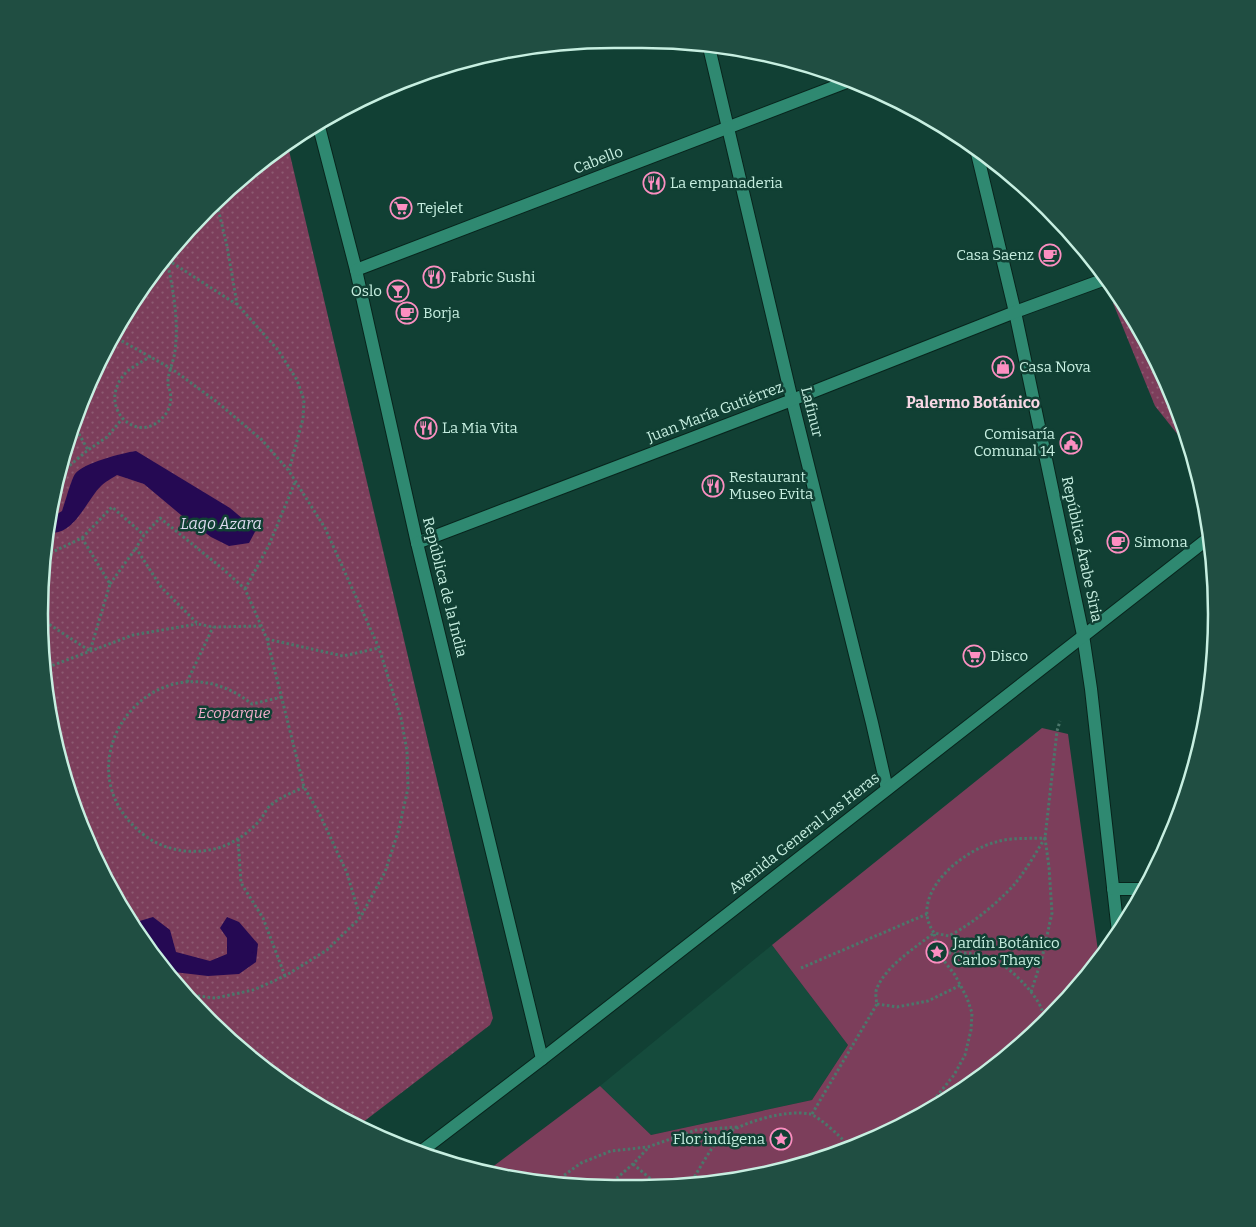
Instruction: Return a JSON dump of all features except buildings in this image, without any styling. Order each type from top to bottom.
[{"type":"street","name":"Lafinur","points":[[710,52],[792,400],[887,789]]},
{"type":"street","name":"Cabello","points":[[356,270],[841,84]]},
{"type":"street","name":"República de la India","points":[[320,130],[356,270],[417,543],[542,1059]]},
{"type":"street","name":"República Árabe Siria","points":[[978,158],[1015,312],[1083,635],[1091,689],[1117,922]]},
{"type":"street","name":"Juan María Gutiérrez","points":[[417,543],[1100,281]]},
{"type":"street","name":"Avenida General Las Heras","points":[[427,1147],[1204,542]]},
{"type":"street","points":[[1113,889],[1137,889]]},
{"type":"path","points":[[218,208],[237,304]]},
{"type":"path","points":[[171,261],[237,304],[278,350],[297,380],[304,400],[303,419],[288,471]]},
{"type":"path","points":[[151,356],[124,374],[116,389],[115,405],[117,412],[122,419],[136,426],[145,427],[160,421],[169,408],[171,400],[168,384],[175,352],[177,323],[168,264]]},
{"type":"path","points":[[118,339],[172,369],[217,402],[262,440],[288,471],[325,528],[380,648],[401,718],[407,752],[408,788],[399,829],[385,872],[360,918],[327,950],[285,976],[253,990],[216,998],[196,996]]},
{"type":"path","points":[[67,468],[107,437],[122,419]]},
{"type":"path","points":[[78,432],[88,450]]},
{"type":"path","points":[[245,589],[269,545],[295,482]]},
{"type":"path","points":[[51,553],[82,538],[112,507],[144,534]]},
{"type":"path","points":[[90,651],[110,584],[144,534],[160,518],[224,569],[245,589],[267,639],[304,787],[320,815],[347,873],[360,918]]},
{"type":"path","points":[[82,538],[110,584]]},
{"type":"path","points":[[136,548],[161,587],[198,624]]},
{"type":"path","points":[[48,623],[90,651]]},
{"type":"path","points":[[50,666],[133,635],[198,624],[213,627],[261,626]]},
{"type":"path","points":[[187,682],[213,627]]},
{"type":"path","points":[[267,639],[343,656],[380,648]]},
{"type":"path","points":[[282,697],[252,704],[240,694],[226,687],[211,683],[187,682],[164,687],[150,694],[138,703],[118,728],[111,750],[109,774],[112,789],[118,804],[136,829],[162,846],[193,852],[224,846],[238,839],[251,830],[270,805],[304,787]]},
{"type":"path","points":[[1030,992],[1042,958],[1052,913],[1046,838],[1057,731],[1060,721]]},
{"type":"path","points":[[936,1097],[954,1076],[965,1055],[971,1030],[972,1013],[968,998],[961,985],[938,953],[934,933],[928,923],[927,907],[933,892],[943,876],[957,862],[976,849],[997,841],[1046,838]]},
{"type":"path","points":[[812,1114],[876,1004],[876,989],[887,972],[934,933],[949,936],[966,927],[988,910],[1013,885],[1046,838]]},
{"type":"path","points":[[238,839],[241,883],[263,918],[285,976]]},
{"type":"path","points":[[801,968],[927,913]]},
{"type":"path","points":[[938,953],[986,956],[1017,976],[1042,1009],[1043,1014]]},
{"type":"path","points":[[876,1004],[897,1007],[928,1002],[961,985]]},
{"type":"path","points":[[562,1177],[581,1163],[611,1150],[648,1147],[696,1130],[737,1127],[765,1118],[812,1114],[844,1141]]},
{"type":"path","points":[[695,1177],[718,1140],[737,1127]]},
{"type":"path","points":[[615,1180],[633,1164],[648,1147]]},
{"type":"path","points":[[633,1164],[651,1180]]},
{"type":"shaded area","points":[[772,945],[848,1045],[812,1100],[651,1135],[600,1086]]},
{"type":"green space","name":"Ecoparque","points":[[289,150],[493,1018],[490,1025],[364,1121],[330,1104],[299,1084],[269,1063],[213,1014],[164,958],[143,928],[106,864],[91,830],[67,760],[58,724],[49,651],[49,576],[52,540],[58,503],[67,467],[91,397],[123,330],[164,269],[213,213],[240,188]]},
{"type":"green space","points":[[1115,302],[1133,331],[1150,363],[1180,437],[1155,406],[1113,303]]},
{"type":"green space","name":"Jardín Botánico Carlos Thays","points":[[1042,728],[1068,734],[1098,950],[1068,987],[1043,1014],[987,1063],[926,1104],[893,1121],[824,1149],[753,1169],[680,1178],[614,1180],[540,1175],[493,1166],[600,1086],[651,1135],[812,1100],[848,1045],[772,945]]},
{"type":"water","name":"Lago Azara","points":[[136,451],[230,508],[256,530],[249,543],[229,546],[211,537],[144,484],[117,475],[101,486],[71,525],[64,530],[53,532],[56,515],[62,511],[75,474],[86,466]]},
{"type":"water","points":[[153,917],[170,930],[176,952],[210,961],[227,954],[227,938],[220,928],[227,917],[239,922],[258,944],[256,962],[239,974],[208,976],[176,972],[139,921]]},
{"type":"place","name":"La empanaderia","points":[[654,183]]},
{"type":"place","name":"Tejelet","points":[[401,208]]},
{"type":"place","name":"Casa Saenz","points":[[1050,255]]},
{"type":"place","name":"Fabric Sushi","points":[[434,277]]},
{"type":"place","name":"Oslo","points":[[398,291]]},
{"type":"place","name":"Borja","points":[[407,313]]},
{"type":"place","name":"Casa Nova","points":[[1003,367]]},
{"type":"place","name":"La Mia Vita","points":[[426,428]]},
{"type":"place","name":"Comisaría Comunal 14","points":[[1071,443]]},
{"type":"place","name":"Restaurant Museo Evita","points":[[713,486]]},
{"type":"place","name":"Simona","points":[[1118,542]]},
{"type":"place","name":"Disco","points":[[974,656]]},
{"type":"place","name":"Jardín Botánico Carlos Thays","points":[[937,952]]},
{"type":"place","name":"Flor indígena","points":[[781,1139]]},
{"type":"district","name":"Palermo Botánico","points":[[973,402]]}]
